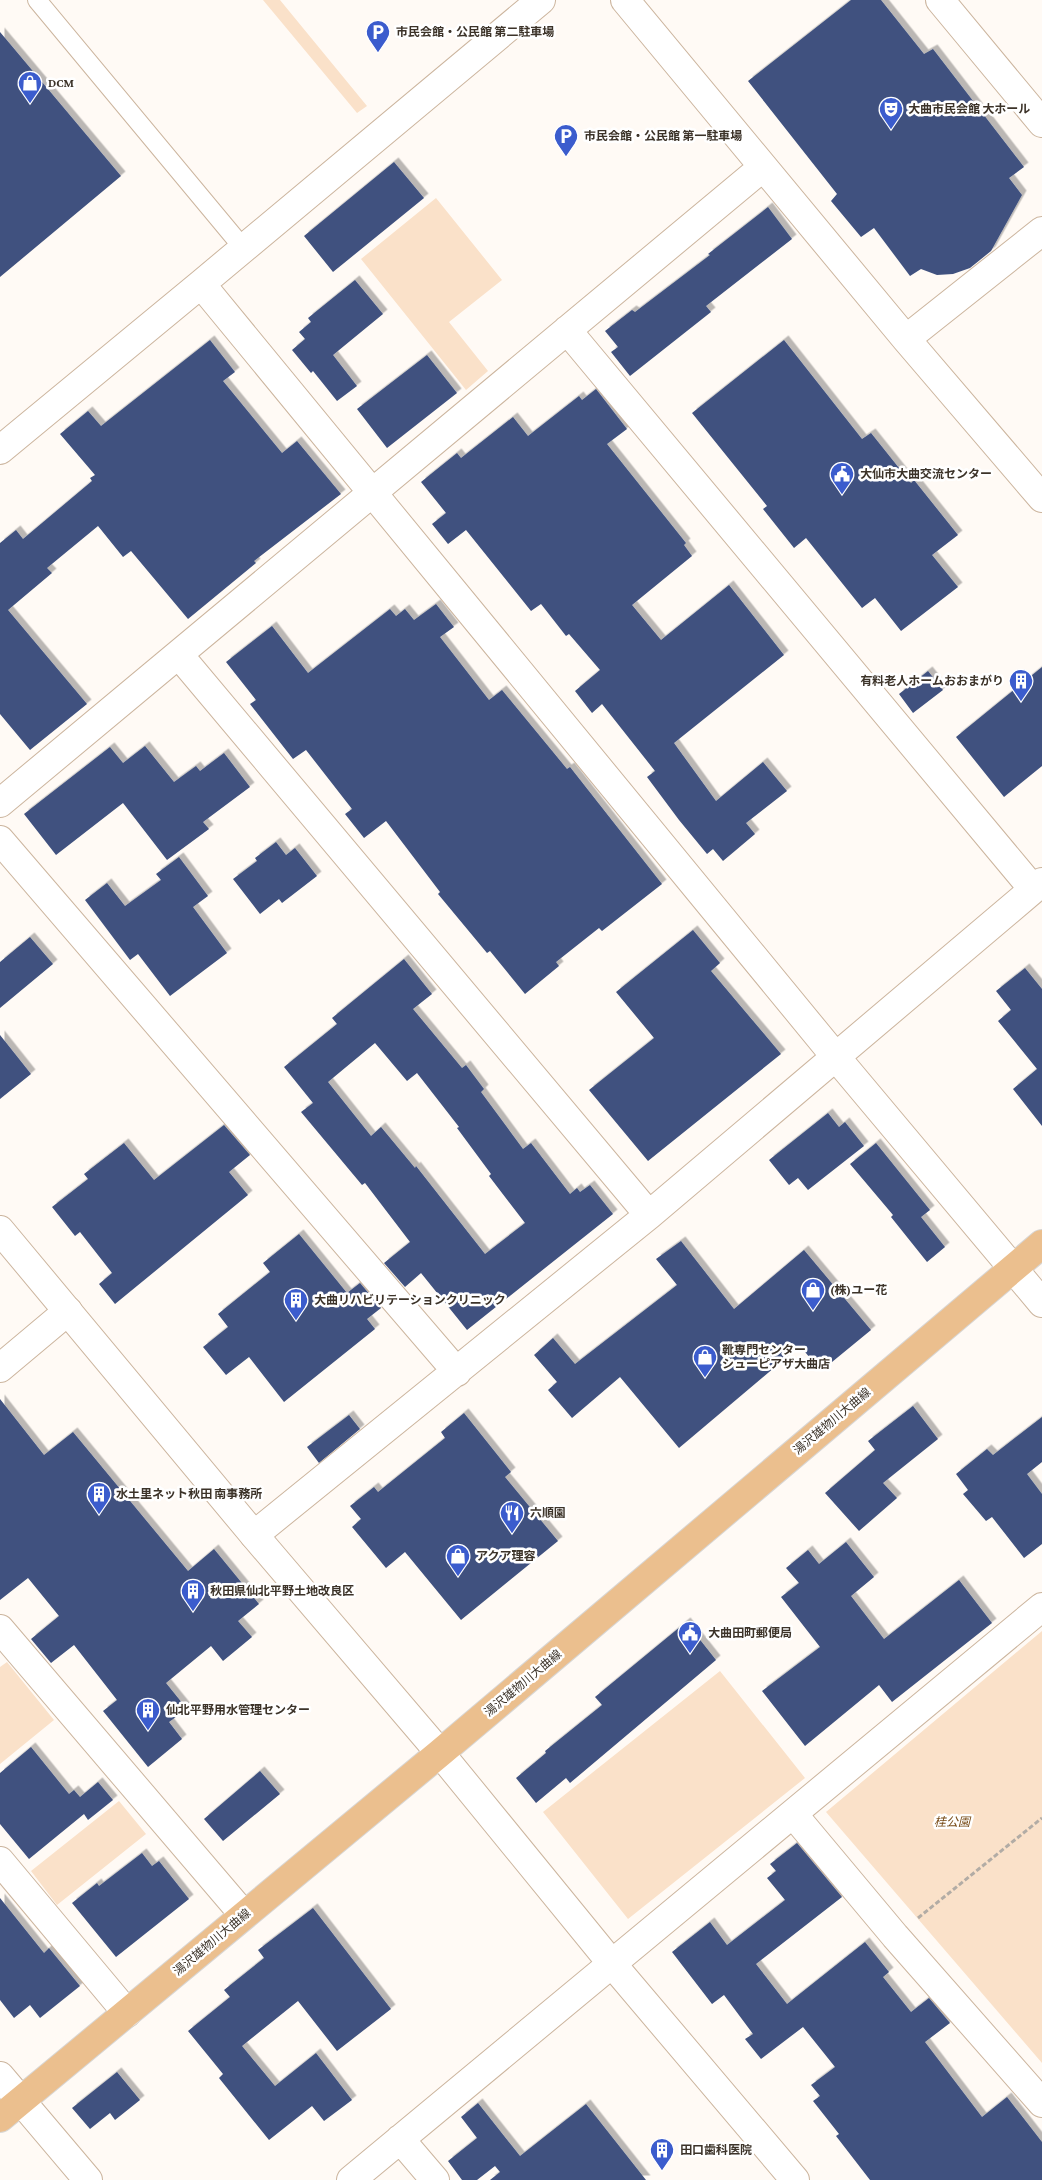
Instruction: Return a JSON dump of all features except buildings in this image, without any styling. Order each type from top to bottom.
[{"type":"main road","name":"湯沢雄物川大曲線","points":[[0,2118],[440,1753],[1042,1244]]},
{"type":"street","points":[[0,450],[202,284],[541,0]]},
{"type":"street","points":[[625,0],[906,339],[1042,498]]},
{"type":"street","points":[[940,0],[1042,123]]},
{"type":"street","points":[[0,803],[179,656],[763,167]]},
{"type":"street","points":[[906,339],[1042,231]]},
{"type":"street","points":[[202,284],[372,494],[835,1056],[1042,1303]]},
{"type":"street","points":[[254,1535],[648,1215],[1037,886],[567,330]]},
{"type":"street","points":[[179,656],[648,1215]]},
{"type":"street","points":[[0,840],[457,1372]]},
{"type":"street","points":[[0,1230],[254,1535],[440,1753],[612,1964],[795,2180]]},
{"type":"street","points":[[0,1368],[68,1311]]},
{"type":"street","points":[[351,2180],[1042,1607]]},
{"type":"street","points":[[3,1639],[244,1915]]},
{"type":"street","points":[[793,1814],[895,1936],[1042,2103]]},
{"type":"street","points":[[0,1861],[127,2013]]},
{"type":"street","points":[[0,2076],[88,2180]]},
{"type":"street","points":[[400,2139],[435,2180]]},
{"type":"lane","points":[[37,0],[244,249]]},
{"type":"path","points":[[895,1936],[1042,1818]]},
{"type":"green space","points":[[263,0],[280,0],[367,106],[357,113]]},
{"type":"green space","points":[[436,198],[502,280],[449,322],[488,371],[466,390],[361,259]]},
{"type":"green space","name":"桂公園","points":[[1042,1631],[1042,2063],[826,1812]]},
{"type":"green space","points":[[7,1662],[54,1720],[0,1764],[0,1667]]},
{"type":"green space","points":[[720,1671],[805,1778],[628,1919],[543,1812]]},
{"type":"green space","points":[[119,1801],[146,1834],[57,1905],[31,1871]]},
{"type":"place","name":"市民会館・公民館 第二駐車場","points":[[378,53]]},
{"type":"place","name":"DCM","points":[[30,104]]},
{"type":"place","name":"大曲市民会館 大ホール","points":[[891,130]]},
{"type":"place","name":"市民会館・公民館 第一駐車場","points":[[566,157]]},
{"type":"place","name":"大仙市大曲交流センター","points":[[842,495]]},
{"type":"place","name":"有料老人ホームおおまがり","points":[[1021,702]]},
{"type":"place","name":"(株)ユー花","points":[[813,1311]]},
{"type":"place","name":"大曲リハビリテーションクリニック","points":[[296,1321]]},
{"type":"place","name":"靴専門センター シューピアザ大曲店","points":[[705,1378]]},
{"type":"place","name":"水土里ネット秋田 南事務所","points":[[99,1515]]},
{"type":"place","name":"六順園","points":[[512,1534]]},
{"type":"place","name":"アクア理容","points":[[458,1577]]},
{"type":"place","name":"秋田県仙北平野土地改良区","points":[[193,1612]]},
{"type":"place","name":"大曲田町郵便局","points":[[690,1654]]},
{"type":"place","name":"仙北平野用水管理センター","points":[[148,1731]]},
{"type":"place","name":"田口歯科医院","points":[[662,2171]]}]
